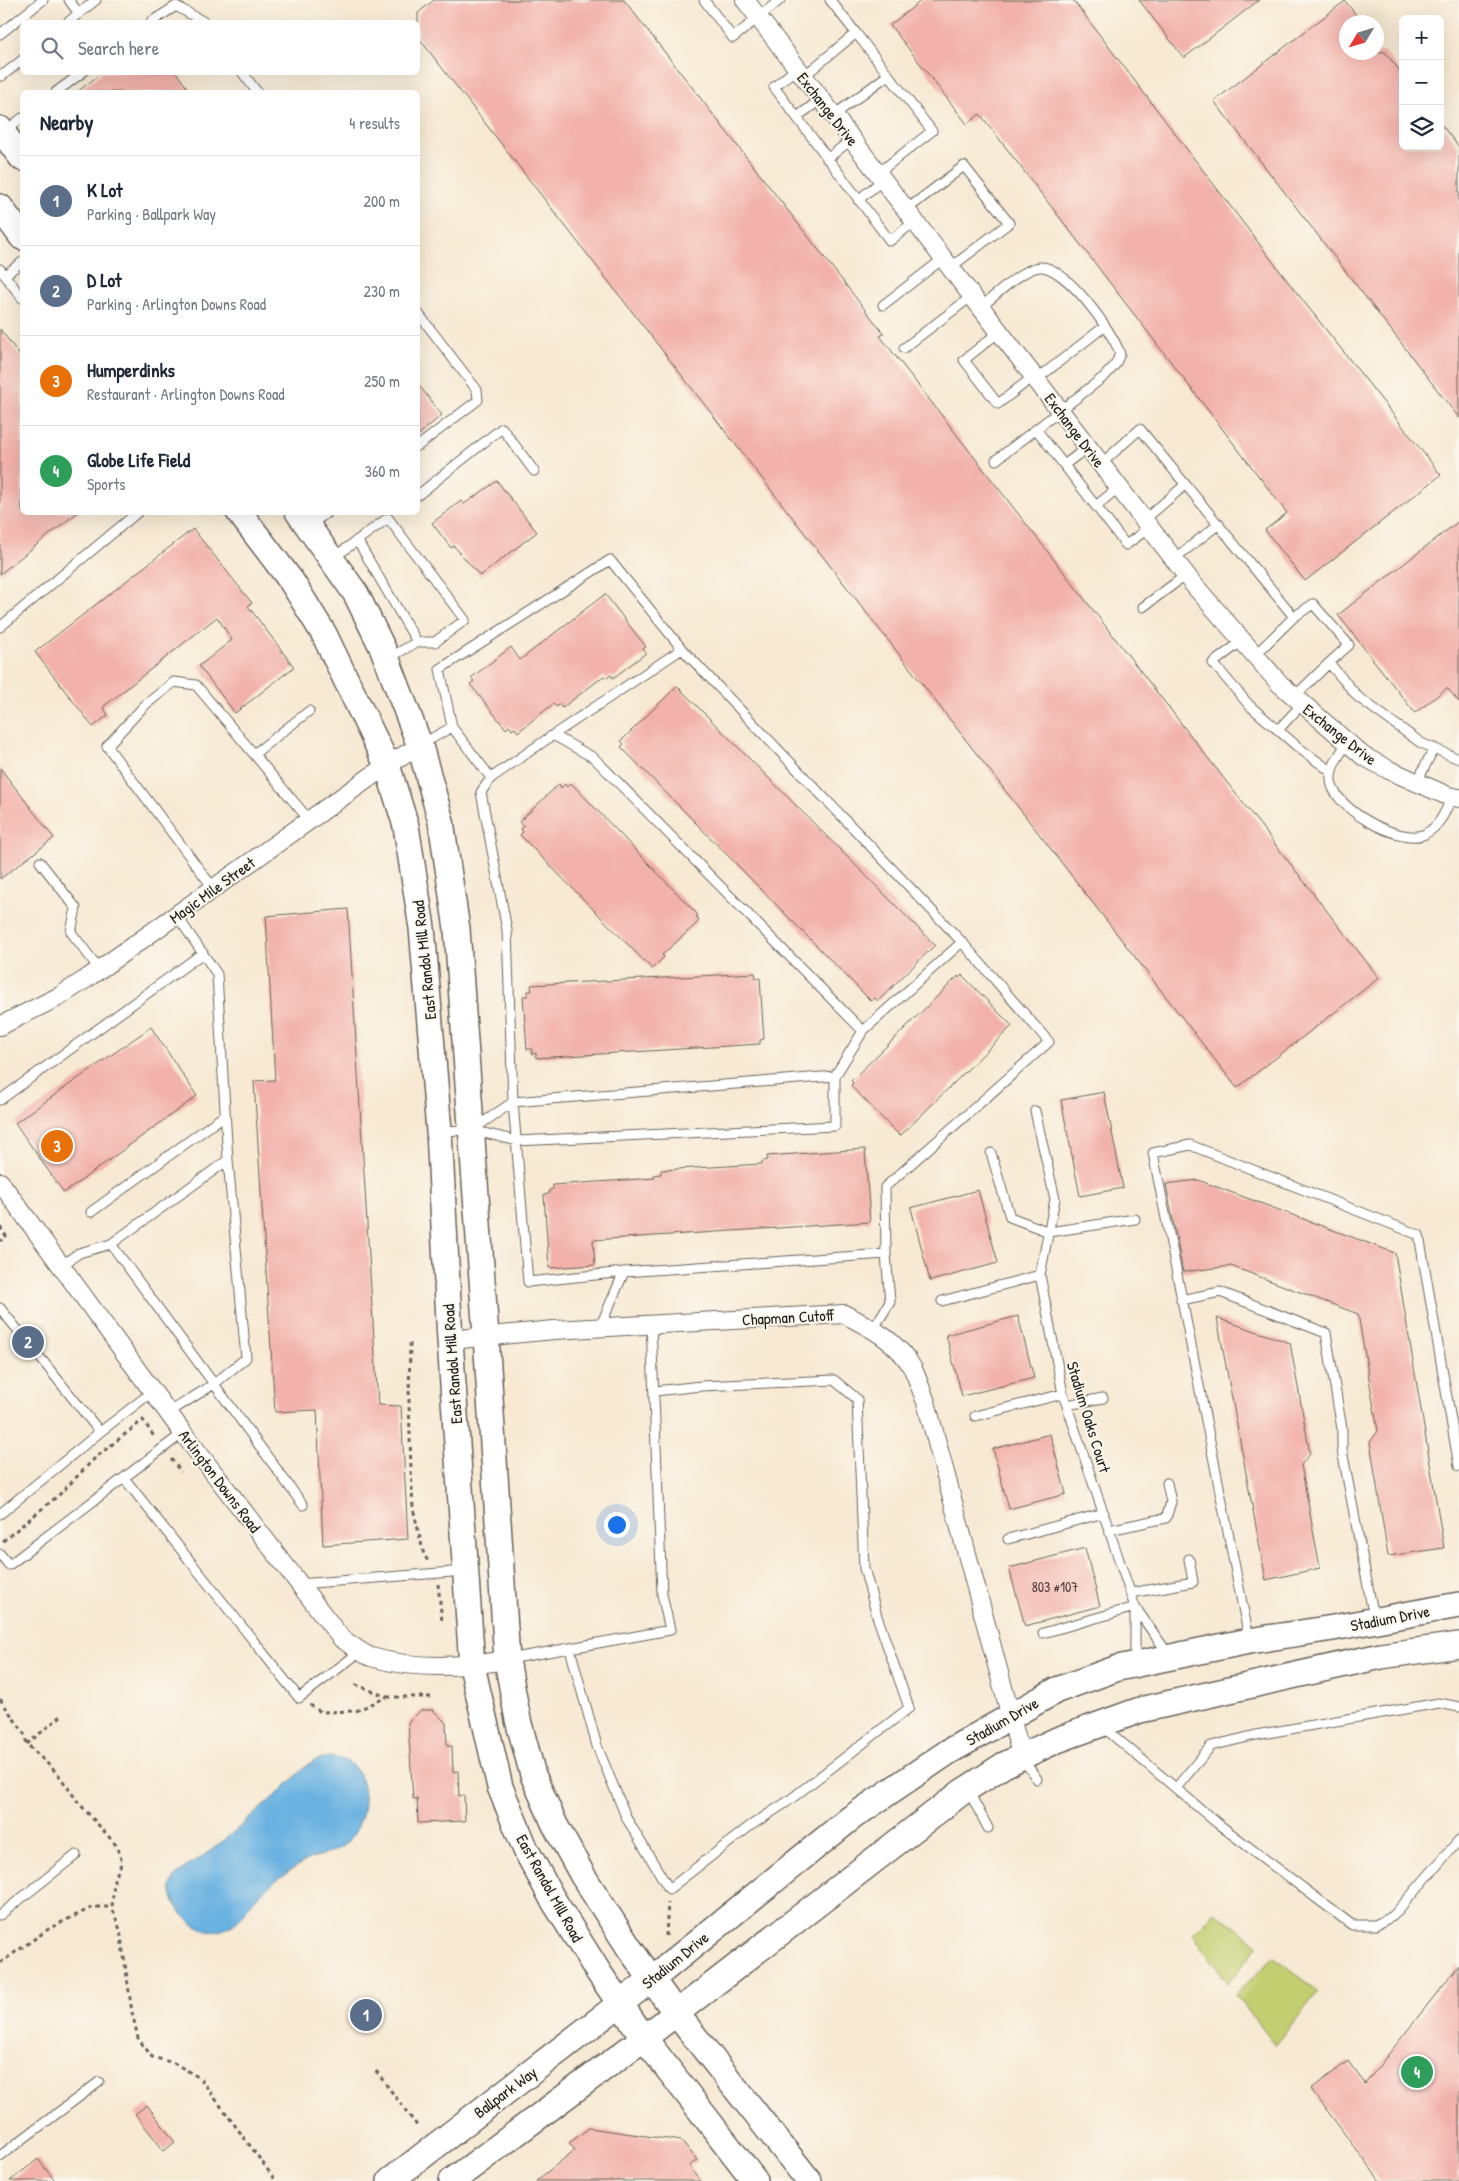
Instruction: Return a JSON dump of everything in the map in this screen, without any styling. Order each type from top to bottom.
[{"type":"main road","points":[[1,131],[20,155]]},
{"type":"main road","points":[[0,207],[20,234]]},
{"type":"main road","name":"East Randol Mill Road","points":[[241,515],[292,582],[324,634],[387,766],[406,826],[422,928],[439,1131],[450,1340],[472,1666],[500,1787],[526,1850],[552,1898],[620,2004],[644,2038],[755,2181]]},
{"type":"main road","name":"East Randol Mill Road","points":[[312,517],[332,559],[356,594],[387,659],[420,746],[441,821],[455,914],[472,1130],[507,1660],[518,1720],[533,1775],[583,1876],[652,1979],[676,2013],[809,2181]]},
{"type":"main road","name":"Stadium Drive","points":[[620,2004],[851,1818],[948,1752],[1056,1690],[1118,1668],[1170,1657],[1249,1641],[1459,1605]]},
{"type":"main road","points":[[1374,1621],[1381,1656]]},
{"type":"main road","points":[[452,2181],[644,2038],[838,1886],[968,1788],[1004,1766],[1057,1740],[1140,1710],[1381,1656],[1459,1645]]},
{"type":"main road","name":"Ballpark Way","points":[[390,2181],[620,2004]]},
{"type":"street","name":"Exchange Drive","points":[[745,0],[1186,575],[1280,684],[1363,756],[1417,782],[1455,797]]},
{"type":"street","name":"Magic Mile Street","points":[[0,1026],[60,996],[100,970],[387,766],[420,746]]},
{"type":"street","name":"Arlington Downs Road","points":[[0,1182],[152,1392],[341,1638],[369,1656],[411,1665],[472,1666],[507,1660]]},
{"type":"street","name":"Chapman Cutoff","points":[[450,1340],[600,1327],[844,1314],[874,1328],[900,1352],[913,1368],[926,1402],[1022,1758]]},
{"type":"lane","points":[[0,34],[43,0]]},
{"type":"lane","points":[[69,0],[79,14]]},
{"type":"lane","points":[[71,20],[96,0]]},
{"type":"lane","points":[[704,0],[733,38],[780,0]]},
{"type":"lane","points":[[830,0],[932,132],[858,200]]},
{"type":"lane","points":[[154,20],[176,6],[200,20]]},
{"type":"lane","points":[[856,33],[800,72],[774,87],[826,159],[890,241],[911,216],[964,166],[1009,223],[883,305]]},
{"type":"lane","points":[[0,74],[2,76],[20,62]]},
{"type":"lane","points":[[59,90],[79,75]]},
{"type":"lane","points":[[244,75],[256,90]]},
{"type":"lane","points":[[834,115],[888,75]]},
{"type":"lane","points":[[796,117],[821,99]]},
{"type":"lane","points":[[1,131],[20,119]]},
{"type":"lane","points":[[826,159],[852,139]]},
{"type":"lane","points":[[20,263],[2,272],[20,295]]},
{"type":"lane","points":[[904,348],[976,301],[1027,271],[1041,266],[1055,271],[1070,283],[1117,342],[1120,354],[1115,365],[1060,411],[996,460]]},
{"type":"lane","points":[[420,316],[477,390],[478,400],[420,444]]},
{"type":"lane","points":[[999,332],[964,360],[998,404],[1105,326]]},
{"type":"lane","points":[[420,493],[502,428],[534,471]]},
{"type":"lane","points":[[1036,429],[1126,544],[1185,485]]},
{"type":"lane","points":[[1101,464],[1140,429],[1294,617]]},
{"type":"lane","points":[[1064,465],[1088,447]]},
{"type":"lane","points":[[1096,506],[1119,487]]},
{"type":"lane","points":[[0,626],[134,515]]},
{"type":"lane","points":[[332,559],[391,515],[465,620],[435,642],[417,642],[387,659]]},
{"type":"lane","points":[[1174,559],[1219,524]]},
{"type":"lane","points":[[357,540],[417,642]]},
{"type":"lane","points":[[491,778],[452,727],[440,669],[610,560],[682,649],[962,942],[1049,1042],[884,1187],[890,1302],[874,1328]]},
{"type":"lane","points":[[1143,607],[1186,575]]},
{"type":"lane","points":[[1255,655],[1294,617],[1313,604],[1349,646],[1330,663],[1298,701],[1278,730]]},
{"type":"lane","points":[[1242,641],[1213,663],[1249,705],[1332,772]]},
{"type":"lane","points":[[682,649],[491,778],[481,792],[507,930],[513,1102],[528,1282],[624,1272],[886,1254]]},
{"type":"lane","points":[[1330,663],[1358,696],[1421,743],[1459,758]]},
{"type":"lane","points":[[214,889],[107,746],[144,706],[174,682],[196,685],[310,821]]},
{"type":"lane","points":[[254,754],[308,711]]},
{"type":"lane","points":[[420,746],[452,727]]},
{"type":"lane","points":[[553,735],[594,758],[863,1031]]},
{"type":"lane","points":[[1347,743],[1334,764],[1330,779],[1334,793],[1347,807],[1369,821],[1396,834],[1410,837],[1425,834],[1436,825],[1455,797]]},
{"type":"lane","points":[[1417,782],[1434,748]]},
{"type":"lane","points":[[40,862],[76,908],[71,932],[100,970]]},
{"type":"lane","points":[[168,1413],[214,1384],[246,1358],[228,1160],[217,974],[177,916]]},
{"type":"lane","points":[[439,1131],[472,1130],[517,1141],[835,1126],[835,1076],[863,1031],[962,942]]},
{"type":"lane","points":[[0,1100],[203,953]]},
{"type":"lane","points":[[472,1130],[513,1102],[835,1076]]},
{"type":"lane","name":"Stadium Oaks Court","points":[[1035,1111],[1055,1199],[1040,1275],[1063,1394],[1135,1607],[1135,1665]]},
{"type":"lane","points":[[91,1212],[225,1115]]},
{"type":"lane","points":[[1249,1641],[1153,1154],[1190,1145],[1419,1235],[1459,1466]]},
{"type":"lane","points":[[991,1153],[1010,1217],[1049,1232],[1135,1219]]},
{"type":"lane","points":[[61,1266],[79,1253],[111,1244],[228,1160]]},
{"type":"lane","points":[[111,1244],[303,1505]]},
{"type":"lane","points":[[600,1327],[624,1272]]},
{"type":"lane","points":[[942,1301],[1040,1275]]},
{"type":"lane","points":[[1181,1300],[1220,1292],[1326,1333],[1342,1429],[1342,1450],[1374,1621]]},
{"type":"lane","points":[[0,1308],[100,1432]]},
{"type":"lane","points":[[507,1660],[670,1630],[662,1594],[651,1324]]},
{"type":"lane","points":[[570,1648],[598,1746],[627,1819],[668,1889],[750,1826],[787,1802],[909,1708],[864,1568],[857,1399],[834,1380],[700,1386],[655,1391]]},
{"type":"lane","points":[[0,1514],[152,1392]]},
{"type":"lane","points":[[975,1416],[1063,1394]]},
{"type":"lane","points":[[1067,1405],[1104,1398]]},
{"type":"lane","points":[[0,1554],[9,1565],[183,1433]]},
{"type":"lane","points":[[124,1478],[299,1698],[361,1651]]},
{"type":"lane","points":[[1109,1530],[1166,1518],[1172,1502],[1167,1483]]},
{"type":"lane","points":[[1008,1539],[1104,1513]]},
{"type":"lane","points":[[1131,1594],[1192,1582],[1189,1559]]},
{"type":"lane","points":[[298,1584],[466,1571]]},
{"type":"lane","points":[[1043,1633],[1135,1607]]},
{"type":"lane","name":"Stadium Oaks Court","points":[[1135,1607],[1170,1657]]},
{"type":"lane","points":[[1176,1788],[1211,1746],[1256,1735],[1439,1703],[1459,1707]]},
{"type":"lane","points":[[1100,1724],[1217,1823],[1352,1925],[1375,1925],[1393,1916],[1459,1840]]},
{"type":"lane","points":[[1022,1758],[1037,1779]]},
{"type":"lane","points":[[968,1788],[988,1828]]},
{"type":"lane","points":[[0,1915],[76,1855]]},
{"type":"lane","points":[[0,2156],[99,2082]]},
{"type":"path","points":[[0,1227],[6,1236],[0,1241]]},
{"type":"path","points":[[410,1343],[409,1402],[413,1508],[424,1555],[437,1574],[442,1621]]},
{"type":"path","points":[[6,1539],[60,1494],[95,1458],[143,1420]]},
{"type":"path","points":[[354,1684],[387,1697],[435,1697]]},
{"type":"path","points":[[299,1698],[321,1712],[356,1711],[387,1697]]},
{"type":"path","points":[[0,1699],[24,1733],[27,1744],[58,1774],[78,1802],[116,1845],[122,1862],[114,1880],[112,1907],[120,1930],[132,2012],[138,2038],[152,2057],[174,2063],[200,2078],[276,2181]]},
{"type":"path","points":[[27,1744],[62,1716]]},
{"type":"path","points":[[666,1936],[668,1889]]},
{"type":"path","points":[[0,1963],[50,1928],[93,1906],[112,1907]]},
{"type":"path","points":[[376,2071],[418,2127]]},
{"type":"green space","points":[[1215,1912],[1259,1945],[1228,1983],[1193,1934]]},
{"type":"green space","points":[[1273,1956],[1318,1992],[1275,2046],[1236,1995]]},
{"type":"water","points":[[330,1757],[350,1763],[359,1774],[361,1780],[364,1800],[363,1810],[356,1831],[350,1839],[333,1851],[306,1861],[279,1879],[263,1891],[242,1916],[229,1927],[212,1932],[201,1929],[188,1920],[177,1907],[171,1893],[171,1886],[176,1876],[233,1832],[282,1790],[305,1767],[317,1760]]},
{"type":"building","points":[[434,0],[624,0],[884,334],[880,336],[1379,978],[1237,1088],[420,40],[418,13]]},
{"type":"building","points":[[922,0],[1073,0],[1289,283],[1441,475],[1305,581],[1265,530],[1287,513],[980,114],[967,124],[890,25]]},
{"type":"building","points":[[1139,0],[1259,0],[1184,58]]},
{"type":"building","points":[[1345,1],[1356,15],[1339,15],[1339,60],[1384,60],[1385,52],[1399,70],[1399,150],[1444,150],[1444,128],[1459,147],[1459,418],[1214,101]]},
{"type":"building","points":[[99,75],[178,75],[189,90],[80,90]]},
{"type":"building","points":[[0,329],[20,355],[20,515],[74,515],[0,574]]},
{"type":"building","points":[[420,387],[442,415],[420,433]]},
{"type":"building","points":[[497,481],[537,532],[480,576],[454,546],[451,548],[432,523],[461,501],[464,504]]},
{"type":"building","points":[[1459,521],[1459,702],[1447,688],[1415,713],[1338,615]]},
{"type":"building","points":[[193,529],[252,603],[248,606],[294,667],[235,713],[199,666],[232,640],[217,617],[103,707],[108,715],[93,727],[35,652]]},
{"type":"building","points":[[605,594],[646,647],[643,649],[646,653],[613,678],[611,675],[607,678],[604,676],[562,708],[559,704],[556,707],[553,704],[518,732],[515,728],[512,730],[509,726],[506,729],[470,684],[474,681],[471,678],[511,647],[520,660]]},
{"type":"building","points":[[677,686],[935,945],[878,1001],[875,998],[871,1001],[621,747],[624,744],[621,741]]},
{"type":"building","points":[[0,768],[54,838],[0,879]]},
{"type":"building","points":[[571,783],[698,915],[696,917],[699,920],[696,924],[662,955],[664,957],[652,969],[520,835],[523,832],[521,829],[524,826],[519,822],[559,784],[561,788],[565,784],[567,787]]},
{"type":"building","points":[[348,909],[378,1405],[401,1406],[408,1539],[323,1545],[317,1410],[275,1412],[254,1081],[275,1080],[266,916]]},
{"type":"building","points":[[755,973],[756,978],[760,978],[764,1039],[760,1040],[760,1044],[536,1058],[536,1053],[532,1054],[532,1049],[527,1049],[523,996],[528,996],[528,991],[532,991],[531,985]]},
{"type":"building","points":[[962,975],[1012,1026],[900,1136],[851,1086],[853,1083],[851,1081],[958,976],[959,978]]},
{"type":"building","points":[[151,1027],[197,1096],[64,1193],[15,1123]]},
{"type":"building","points":[[1104,1092],[1123,1188],[1080,1196],[1061,1100]]},
{"type":"building","points":[[865,1149],[870,1222],[593,1240],[595,1265],[549,1268],[544,1195],[549,1194],[549,1190],[553,1189],[553,1185],[655,1178],[654,1175],[661,1174],[661,1170],[762,1164],[762,1161],[768,1160],[767,1156]]},
{"type":"building","points":[[1198,1180],[1395,1253],[1444,1548],[1388,1556],[1370,1442],[1378,1431],[1358,1314],[1231,1266],[1183,1272],[1166,1184]]},
{"type":"building","points":[[978,1190],[998,1263],[930,1281],[911,1208]]},
{"type":"building","points":[[1018,1316],[1034,1378],[962,1396],[946,1335]]},
{"type":"building","points":[[1217,1318],[1290,1343],[1310,1454],[1301,1465],[1320,1568],[1266,1580]]},
{"type":"building","points":[[1050,1434],[1066,1494],[1009,1509],[993,1449]]},
{"type":"building","points":[[1085,1548],[1100,1606],[1025,1626],[1009,1568]]},
{"type":"building","points":[[421,1710],[433,1710],[446,1723],[447,1746],[452,1746],[453,1772],[458,1771],[459,1796],[464,1795],[465,1821],[418,1823],[417,1798],[413,1799],[408,1723]]},
{"type":"building","points":[[1459,1965],[1459,2181],[1380,2181],[1311,2089],[1348,2061],[1365,2084]]},
{"type":"building","points":[[147,2105],[175,2142],[164,2151],[135,2114]]},
{"type":"building","points":[[589,2128],[682,2141],[697,2160],[689,2166],[701,2181],[536,2181],[575,2150],[569,2143]]},
{"type":"building","points":[[38,2159],[55,2181],[10,2181]]},
{"type":"place","name":"Humperdinks","points":[[57,1146]]},
{"type":"place","name":"D Lot","points":[[28,1342]]},
{"type":"place","name":"K Lot","points":[[366,2015]]},
{"type":"place","name":"Globe Life Field","points":[[1417,2072]]}]
